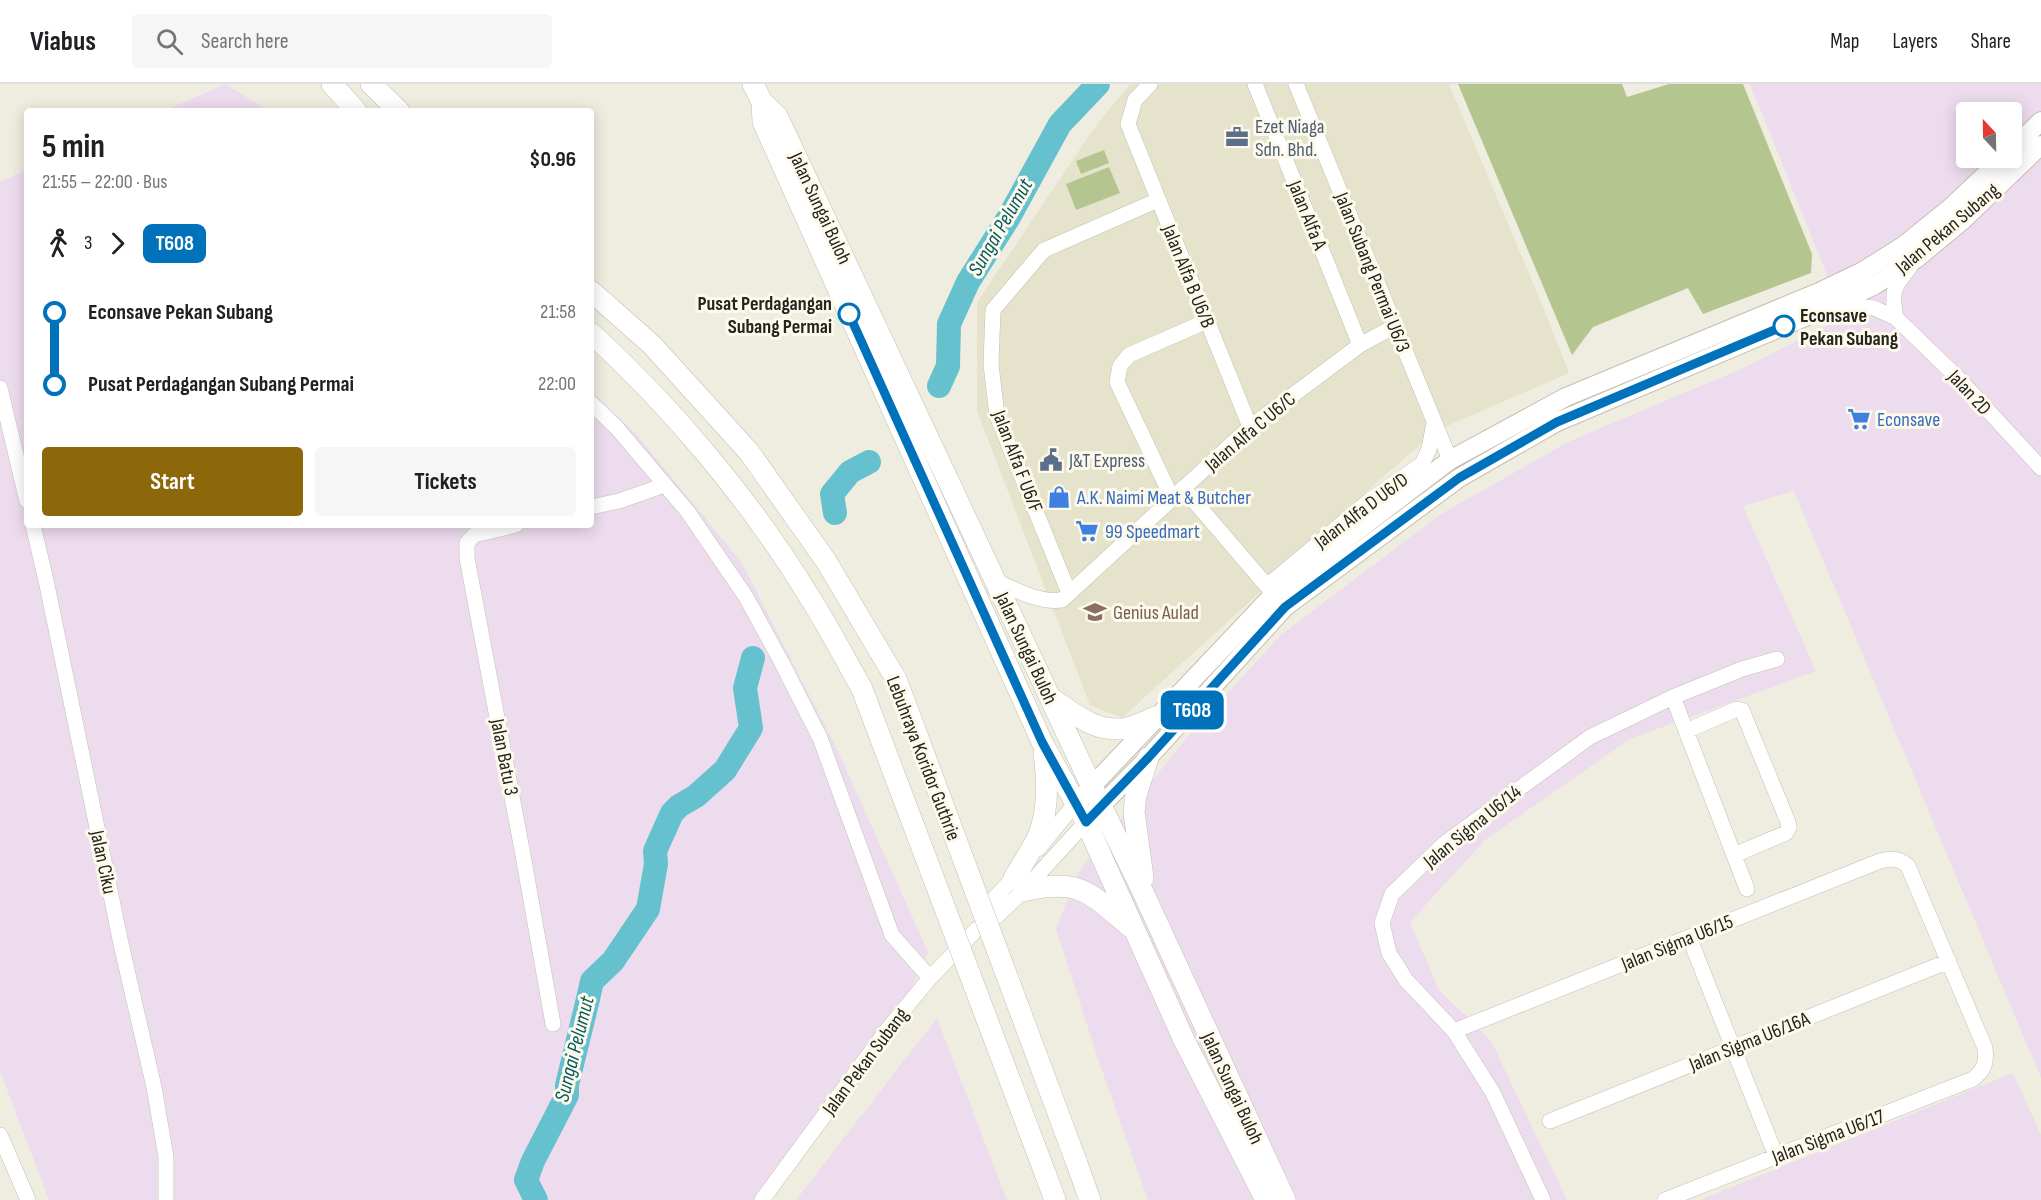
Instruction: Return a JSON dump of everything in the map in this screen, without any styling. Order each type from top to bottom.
[{"type":"highway","points":[[332,84],[353,108]]},
{"type":"highway","points":[[371,84],[396,108]]},
{"type":"highway","name":"Jalan Sungai Buloh","points":[[757,90],[777,116],[1142,890],[1285,1200]]},
{"type":"highway","name":"Jalan Sungai Buloh","points":[[757,90],[763,122],[1042,742],[1081,813],[1204,1083],[1266,1200]]},
{"type":"highway","name":"Lebuhraya Koridor Guthrie","points":[[594,294],[652,345],[749,452],[826,561],[896,679],[1090,1200]]},
{"type":"highway","name":"Lebuhraya Koridor Guthrie","points":[[594,336],[632,371],[735,488],[807,592],[862,689],[1055,1200]]},
{"type":"highway","points":[[1050,698],[1093,726],[1109,729],[1128,728],[1158,716]]},
{"type":"highway","points":[[1042,742],[1047,792],[1045,815],[1019,884],[1064,885],[1081,890],[1095,897],[1134,931]]},
{"type":"highway","points":[[1142,890],[1143,871],[1134,812],[1136,795],[1148,758]]},
{"type":"main road","points":[[2022,139],[2041,121]]},
{"type":"main road","name":"Jalan Pekan Subang","points":[[1097,796],[1148,758],[1285,607],[1459,478],[1557,422],[1824,309],[1875,285],[1916,259],[1962,220],[2041,145]]},
{"type":"main road","name":"Jalan Pekan Subang","points":[[1081,813],[1097,796],[1158,716],[1271,590],[1450,460],[1566,397],[1819,292],[1863,271],[1903,246],[1935,221],[1992,168]]},
{"type":"street","name":"Jalan Alfa B U6/B","points":[[1150,84],[1135,100],[1128,124],[1250,427]]},
{"type":"street","name":"Jalan Alfa A","points":[[1255,84],[1360,345]]},
{"type":"street","name":"Jalan Subang Permai U6/3","points":[[1296,84],[1450,460]]},
{"type":"street","name":"Jalan Alfa F U6/F","points":[[1069,593],[997,416],[991,364],[993,310],[1044,250],[1158,200]]},
{"type":"street","points":[[1896,318],[1892,298],[1897,283],[1916,259]]},
{"type":"street","name":"Jalan 2D","points":[[1824,309],[1855,306],[1874,308],[1896,318],[1958,378],[2041,468]]},
{"type":"street","points":[[1207,321],[1129,356],[1120,366],[1117,382],[1178,493],[1271,590]]},
{"type":"street","name":"Jalan Alfa C U6/C","points":[[1069,593],[1250,427],[1360,345],[1395,326]]},
{"type":"street","points":[[0,388],[24,488]]},
{"type":"street","points":[[594,406],[617,428],[688,512],[746,597],[820,738],[892,935],[930,978]]},
{"type":"street","name":"Jalan Alfa D U6/D","points":[[1271,590],[1370,500],[1422,464],[1429,449],[1434,422]]},
{"type":"street","points":[[594,506],[619,501],[665,485]]},
{"type":"street","name":"Jalan Ciku","points":[[34,528],[154,1087],[166,1157],[166,1200]]},
{"type":"street","name":"Jalan Batu 3","points":[[503,528],[474,535],[467,543],[467,558],[524,855],[553,1024]]},
{"type":"street","points":[[996,581],[1028,595],[1049,600],[1062,600],[1069,593]]},
{"type":"street","name":"Jalan Sigma U6/14","points":[[1543,1200],[1493,1093],[1454,1031],[1406,980],[1389,952],[1382,923],[1392,894],[1444,843],[1590,737],[1672,697],[1742,669],[1777,659]]},
{"type":"street","points":[[1672,697],[1747,889]]},
{"type":"street","points":[[1686,731],[1737,709],[1742,710],[1779,801],[1789,831],[1734,855]]},
{"type":"street","name":"Jalan Pekan Subang","points":[[762,1200],[887,1030],[930,978],[977,929],[987,906],[1019,884],[1081,813]]},
{"type":"street","name":"Jalan Sigma U6/15","points":[[1454,1031],[1891,858],[1900,860],[1908,866],[1949,961]]},
{"type":"street","points":[[1689,937],[1776,1156]]},
{"type":"street","name":"Jalan Sigma U6/16A","points":[[1550,1121],[1949,961]]},
{"type":"street","name":"Jalan Sigma U6/17","points":[[1665,1200],[1973,1079],[1982,1072],[1986,1065],[1985,1048],[1949,961]]},
{"type":"street","points":[[0,1135],[28,1200]]},
{"type":"shaded area","points":[[225,84],[264,108],[171,108]]},
{"type":"shaded area","points":[[1130,84],[1449,84],[1569,373],[1438,430],[1379,480],[1122,718],[1090,705],[977,411],[977,302],[1097,124]]},
{"type":"shaded area","points":[[1750,84],[2041,84],[2041,1078],[1794,491],[1743,506],[1816,671],[1630,739],[1485,840],[1410,922],[1439,990],[1491,1041],[1567,1200],[1148,1200],[1099,1062],[1056,929],[1078,872],[1190,734],[1281,635],[1441,514],[1570,441],[1741,369],[1844,317]]},
{"type":"shaded area","points":[[24,171],[24,528],[594,528],[594,394],[638,436],[742,563],[837,749],[928,952],[876,1065],[756,1200],[49,1200],[0,1071],[0,182]]},
{"type":"shaded area","points":[[937,1018],[1007,1200],[796,1200]]},
{"type":"shaded area","points":[[2013,1073],[2041,1135],[2041,1200],[1700,1200]]},
{"type":"green space","points":[[1458,84],[1622,84],[1627,97],[1669,84],[1743,84],[1812,254],[1811,273],[1703,314],[1688,288],[1593,327],[1572,355]]},
{"type":"green space","points":[[1104,150],[1109,163],[1081,174],[1076,161]]},
{"type":"green space","points":[[1109,167],[1120,193],[1076,210],[1066,184]]},
{"type":"waterway","name":"Sungai Pelumut","points":[[939,386],[948,366],[949,324],[968,282],[1009,217],[1060,124],[1098,84]]},
{"type":"waterway","name":"Sungai Pelumut","points":[[835,513],[832,494],[850,472],[869,462]]},
{"type":"waterway","name":"Sungai Pelumut","points":[[536,1200],[526,1180],[533,1161],[567,1095],[567,1085],[592,981],[613,961],[648,909],[656,864],[655,851],[672,813],[696,796],[725,770],[751,728],[745,688],[753,658]]},
{"type":"bus line","name":"T608","points":[[849,314],[1042,742],[1086,822],[1148,758],[1285,607],[1459,478],[1557,422],[1784,326]]},
{"type":"place","name":"Ezet Niaga Sdn. Bhd.","points":[[1237,137]]},
{"type":"place","name":"Pusat Perdagangan Subang Permai","points":[[849,314]]},
{"type":"place","name":"Econsave Pekan Subang","points":[[1784,326]]},
{"type":"place","name":"Econsave","points":[[1859,419]]},
{"type":"place","name":"J&T Express","points":[[1051,460]]},
{"type":"place","name":"A.K. Naimi Meat & Butcher","points":[[1059,497]]},
{"type":"place","name":"99 Speedmart","points":[[1087,531]]},
{"type":"place","name":"Genius Aulad","points":[[1095,612]]}]
